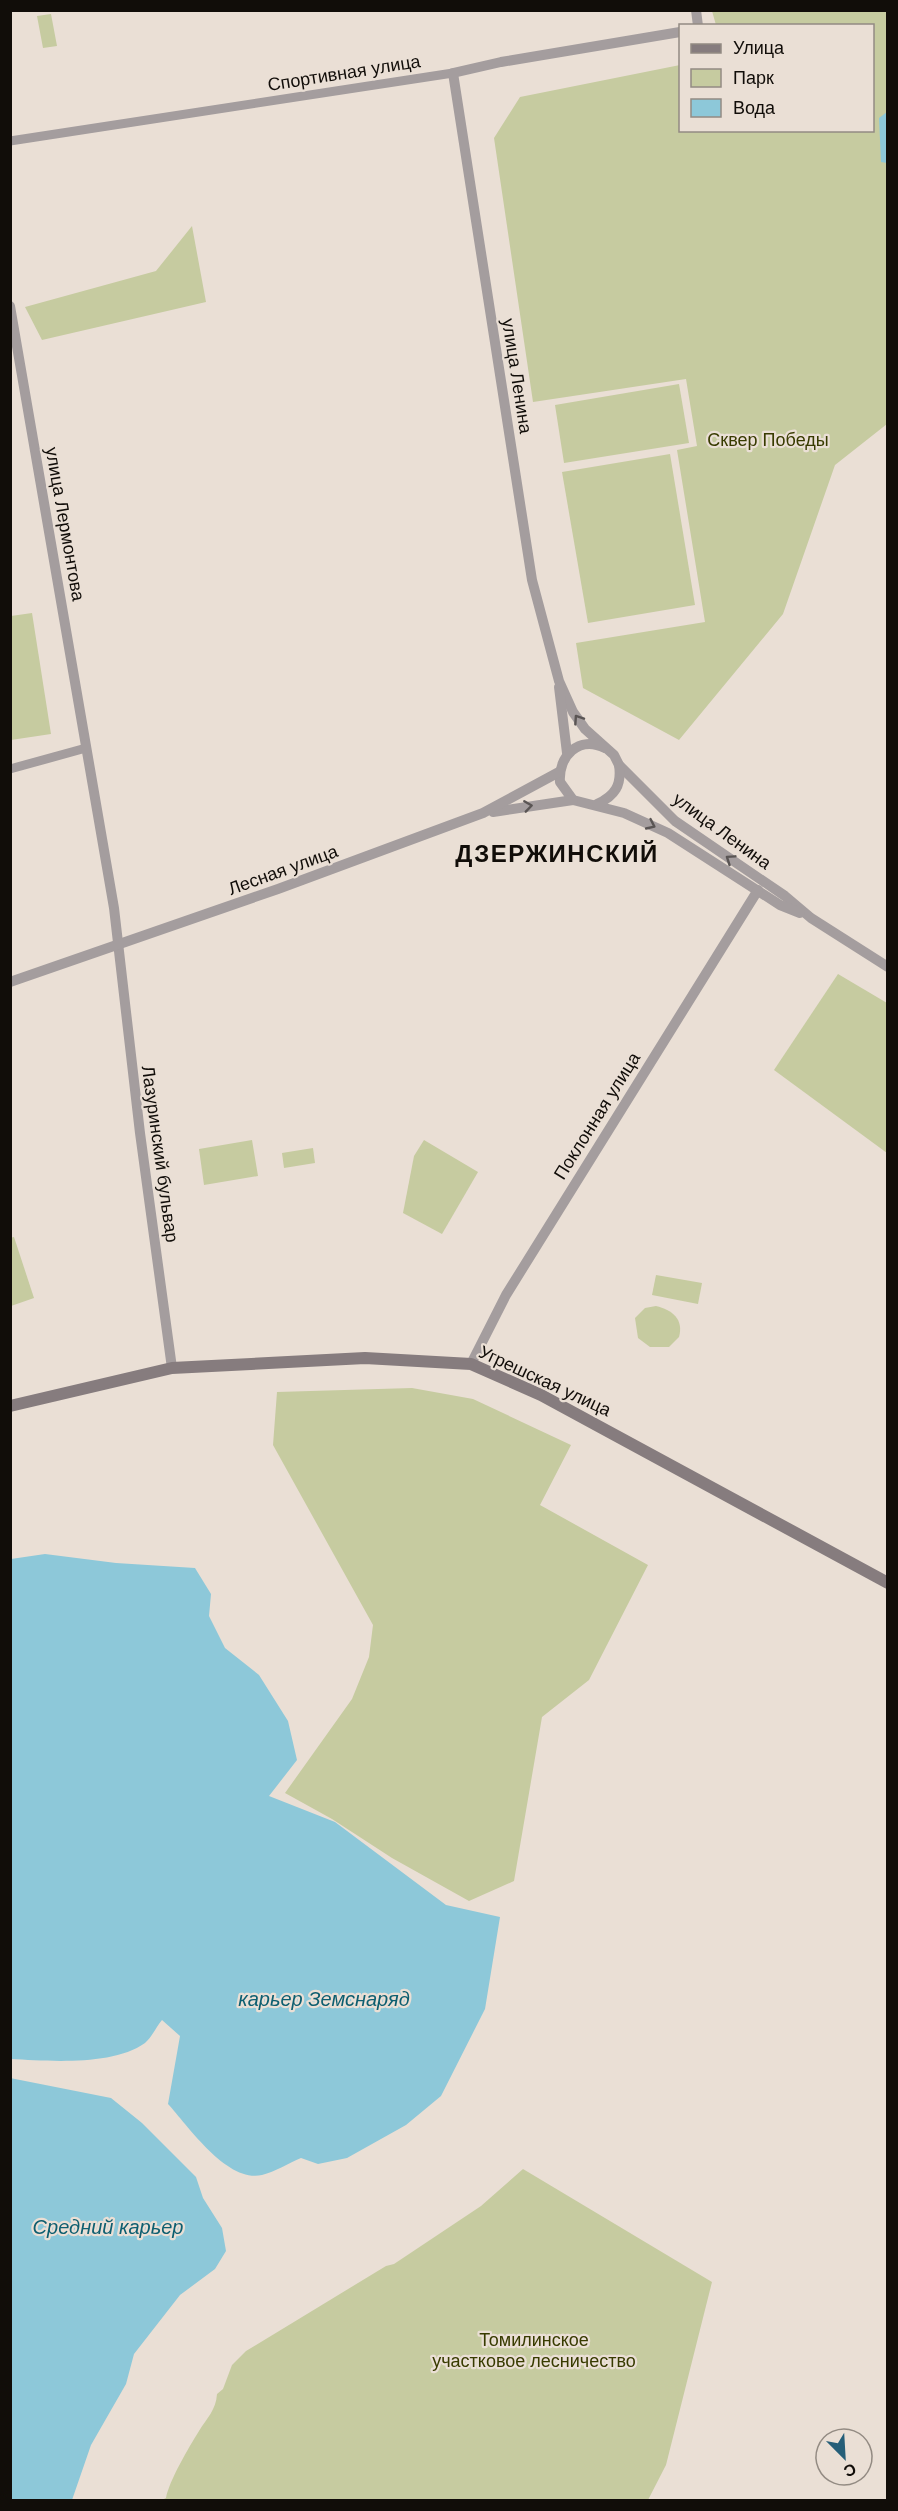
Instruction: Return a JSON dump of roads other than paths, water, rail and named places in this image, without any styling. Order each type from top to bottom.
[{"type":"main road","name":"Угрешская улица","points":[[10,1406],[172,1368],[364,1358],[471,1364],[541,1395],[888,1583]]},
{"type":"street","name":"Спортивная улица","points":[[10,141],[453,73],[510,60],[679,32]]},
{"type":"street","name":"улица Ленина","points":[[453,73],[532,580],[559,681],[567,753],[559,772]]},
{"type":"street","name":"улица Лермонтова","points":[[10,306],[118,945]]},
{"type":"street","name":"улица Ленина","points":[[559,681],[573,712],[585,729],[675,821],[785,896],[811,918],[888,967]]},
{"type":"street","points":[[567,753],[585,744],[598,745],[608,750]]},
{"type":"street","points":[[10,770],[86,748]]},
{"type":"street","points":[[597,804],[609,799],[616,791],[621,775],[619,765]]},
{"type":"street","points":[[559,772],[565,792],[573,800]]},
{"type":"street","name":"Лесная улица","points":[[10,982],[278,890],[483,813],[559,772]]},
{"type":"street","name":"улица Ленина","points":[[483,813],[573,800],[583,804],[597,804],[624,813],[668,833],[780,905],[811,918]]},
{"type":"street","name":"Поклонная улица","points":[[471,1364],[506,1295],[758,890]]},
{"type":"street","name":"Лазуринский бульвар","points":[[118,945],[172,1368]]},
{"type":"water","points":[[887,112],[887,163],[881,162],[879,118]]},
{"type":"water","name":"карьер Земснаряд","points":[[45,1554],[116,1563],[195,1568],[211,1594],[209,1616],[225,1648],[259,1675],[288,1721],[297,1760],[269,1796],[335,1822],[446,1905],[500,1917],[485,2009],[441,2096],[406,2125],[347,2158],[318,2164],[301,2158],[267,2174],[249,2175],[236,2171],[222,2162],[198,2139],[168,2104],[180,2036],[162,2020],[145,2043],[116,2055],[80,2060],[11,2059],[11,1559]]},
{"type":"water","name":"Средний карьер","points":[[10,2078],[111,2098],[142,2123],[196,2177],[203,2198],[222,2228],[226,2251],[215,2269],[180,2295],[134,2354],[126,2384],[91,2445],[72,2500],[11,2500]]},
{"type":"district","name":"ДЗЕРЖИНСКИЙ","points":[[557,853]]},
{"type":"park label","name":"Сквер Победы","points":[[768,440]]},
{"type":"park label","name":"Томилинское участковое лесничество","points":[[534,2350]]}]
